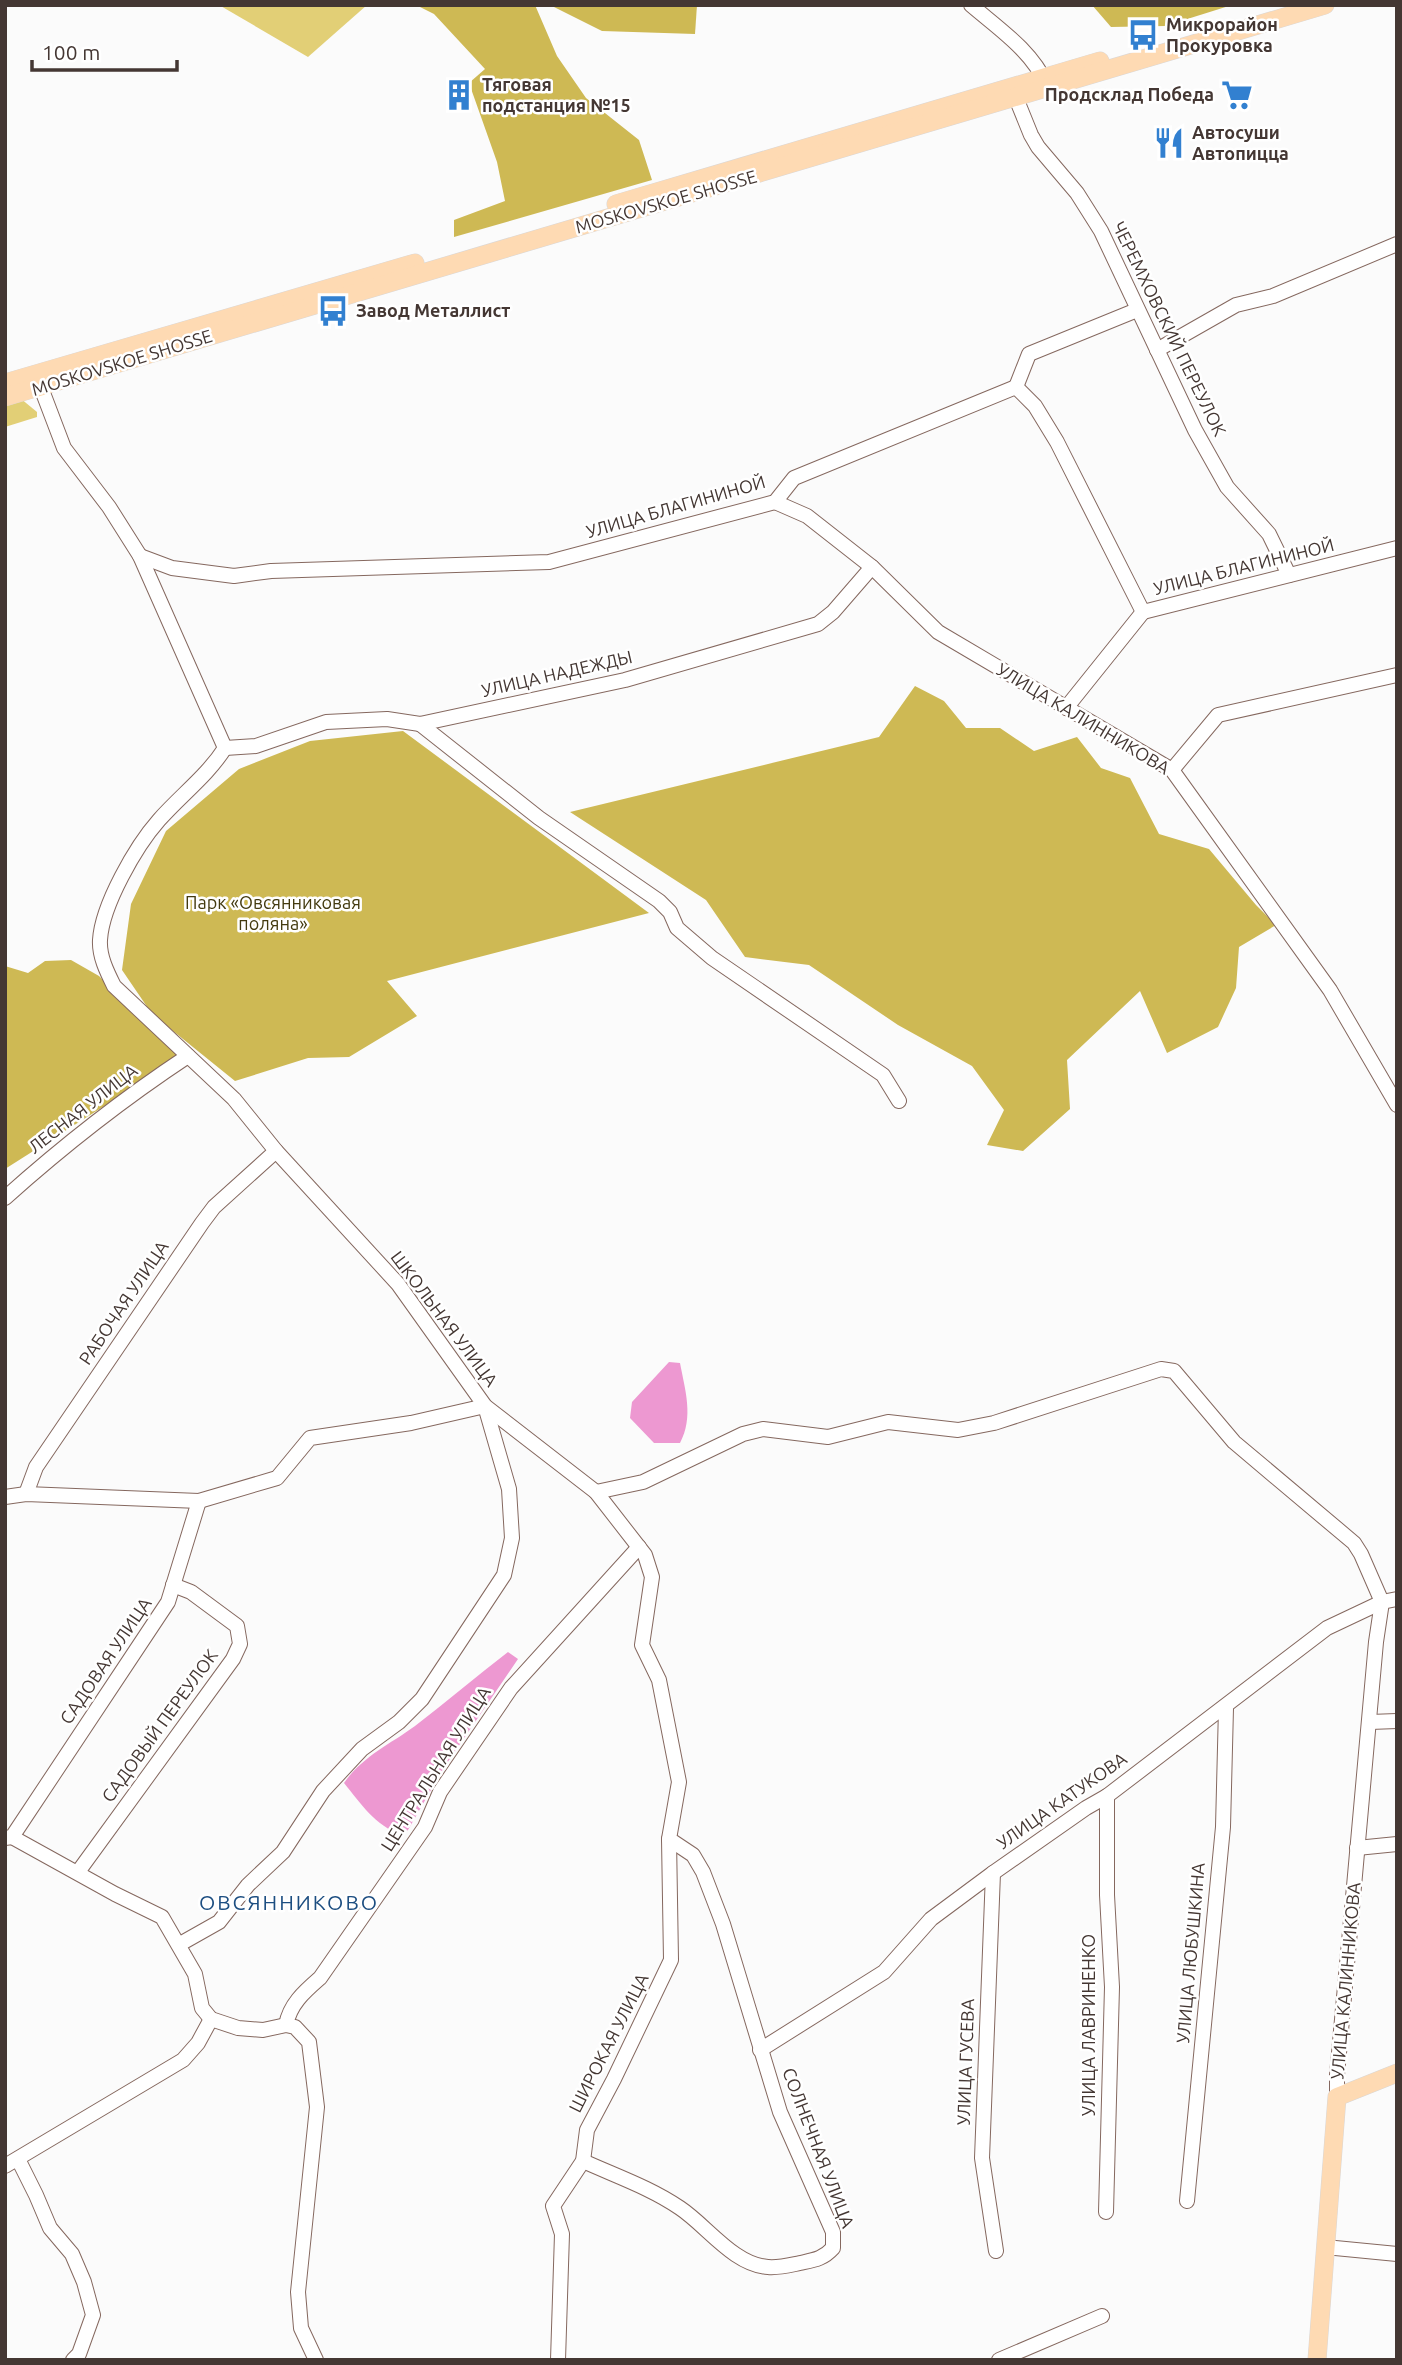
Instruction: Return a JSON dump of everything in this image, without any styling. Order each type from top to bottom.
[{"type":"main road","name":"MOSKOVSKOE SHOSSE","points":[[5,383],[38,380],[1016,98],[1046,83],[1288,5]]},
{"type":"main road","name":"MOSKOVSKOE SHOSSE","points":[[5,397],[38,380],[1046,83],[1317,6]]},
{"type":"main road","points":[[1337,2097],[1397,2073]]},
{"type":"main road","name":"УЛИЦА КАЛИННИКОВА","points":[[1317,2360],[1337,2097]]},
{"type":"street","points":[[971,5],[1027,53],[1046,83]]},
{"type":"street","name":"ЧЕРЕМХОВСКИЙ ПЕРЕУЛОК","points":[[1016,98],[1038,147],[1077,193],[1101,231],[1195,430],[1227,487],[1269,534],[1289,575]]},
{"type":"street","points":[[1157,351],[1236,305],[1273,296],[1397,244]]},
{"type":"street","points":[[1016,387],[1029,355],[1137,310]]},
{"type":"street","points":[[38,380],[64,448],[109,507],[140,556],[225,748]]},
{"type":"street","name":"УЛИЦА БЛАГИНИНОЙ","points":[[140,556],[172,568],[234,576],[271,571],[549,562],[775,502],[794,478],[1016,387],[1035,406],[1057,442],[1143,612],[1397,548]]},
{"type":"street","name":"УЛИЦА КАЛИННИКОВА","points":[[775,502],[807,516],[872,567],[938,632],[1172,770],[1330,990],[1397,1105]]},
{"type":"street","name":"УЛИЦА НАДЕЖДЫ","points":[[225,748],[256,746],[326,722],[387,719],[420,724],[625,680],[818,624],[833,612],[872,567]]},
{"type":"street","points":[[1066,708],[1143,612]]},
{"type":"street","points":[[1172,770],[1218,715],[1397,675]]},
{"type":"street","points":[[420,724],[539,818],[659,901],[670,912],[677,928],[712,958],[883,1075],[899,1101]]},
{"type":"street","name":"ШКОЛЬНАЯ УЛИЦА","points":[[225,748],[212,769],[148,834],[116,888],[106,911],[100,941],[104,965],[114,986],[239,1104],[276,1151],[398,1283],[485,1406],[597,1492],[639,1547]]},
{"type":"street","name":"ЛЕСНАЯ УЛИЦА","points":[[5,1198],[122,1101],[188,1056]]},
{"type":"street","name":"РАБОЧАЯ УЛИЦА","points":[[26,1494],[36,1467],[202,1223],[214,1207],[276,1151]]},
{"type":"street","points":[[597,1492],[643,1482],[753,1431],[763,1429],[828,1437],[888,1422],[958,1430],[994,1423],[1161,1368],[1174,1371],[1234,1442],[1354,1543],[1382,1602]]},
{"type":"street","points":[[5,1497],[26,1494],[199,1501],[277,1478],[310,1438],[411,1423],[485,1406],[509,1489],[512,1538],[504,1575],[422,1699],[398,1722],[362,1749],[323,1791],[283,1852],[248,1885],[219,1923],[180,1944]]},
{"type":"street","name":"САДОВАЯ УЛИЦА","points":[[9,1838],[168,1602],[199,1501]]},
{"type":"street","name":"ШИРОКАЯ УЛИЦА","points":[[583,2161],[587,2130],[671,1960],[669,1839],[679,1782],[660,1679],[642,1645],[652,1577],[645,1555],[639,1547]]},
{"type":"street","name":"ЦЕНТРАЛЬНАЯ УЛИЦА","points":[[286,2025],[288,2013],[320,1978],[425,1827],[440,1792],[511,1688],[639,1547]]},
{"type":"street","name":"САДОВЫЙ ПЕРЕУЛОК","points":[[78,1872],[199,1708],[233,1659],[240,1644],[237,1626],[191,1592],[173,1585]]},
{"type":"street","name":"УЛИЦА КАТУКОВА","points":[[760,2050],[884,1972],[930,1919],[1107,1796],[1226,1708],[1327,1628],[1382,1602],[1397,1599]]},
{"type":"street","name":"УЛИЦА КАЛИННИКОВА","points":[[1337,2097],[1357,1847],[1382,1602]]},
{"type":"street","name":"УЛИЦА ЛЮБУШКИНА","points":[[1187,2202],[1223,1827],[1226,1708]]},
{"type":"street","points":[[1370,1722],[1397,1721]]},
{"type":"street","name":"УЛИЦА ЛАВРИНЕНКО","points":[[1106,2213],[1112,1987],[1107,1895],[1107,1796]]},
{"type":"street","points":[[9,1838],[162,1917],[195,1974],[202,2008],[211,2019],[238,2028],[263,2030],[286,2025],[295,2027],[309,2042],[317,2107],[298,2292],[301,2328],[316,2360]]},
{"type":"street","name":"СОЛНЕЧНАЯ УЛИЦА","points":[[583,2161],[681,2208],[737,2255],[752,2263],[766,2267],[784,2266],[824,2258],[833,2248],[833,2232],[780,2112],[723,1924],[703,1872],[693,1855],[669,1839]]},
{"type":"street","points":[[1357,1847],[1397,1844]]},
{"type":"street","name":"УЛИЦА ГУСЕВА","points":[[993,1873],[982,2158],[996,2251]]},
{"type":"street","points":[[79,2358],[93,2315],[84,2282],[72,2254],[50,2228],[36,2195],[11,2163],[183,2060],[198,2043],[211,2019]]},
{"type":"street","points":[[558,2360],[562,2234],[553,2206],[583,2161]]},
{"type":"street","points":[[1325,2247],[1397,2253]]},
{"type":"street","points":[[999,2360],[1102,2316]]},
{"type":"shaded area","points":[[219,5],[367,5],[308,57]]},
{"type":"shaded area","points":[[20,398],[37,412],[37,417],[5,427],[5,403]]},
{"type":"shaded area","points":[[669,1362],[680,1363],[686,1393],[687,1423],[680,1443],[654,1443],[630,1418],[632,1402]]},
{"type":"shaded area","points":[[508,1652],[518,1659],[443,1769],[408,1830],[401,1835],[384,1826],[369,1813],[344,1783],[368,1758],[415,1726]]},
{"type":"green space","points":[[416,5],[535,5],[557,56],[586,98],[639,140],[652,180],[454,237],[454,220],[505,201],[497,162],[469,83],[485,69],[434,14]]},
{"type":"green space","points":[[550,5],[697,5],[695,34],[602,31]]},
{"type":"green space","points":[[1092,5],[1232,5],[1165,26],[1111,27]]},
{"type":"green space","points":[[915,686],[944,701],[966,728],[1000,728],[1034,751],[1077,737],[1101,768],[1130,778],[1159,834],[1209,849],[1276,925],[1239,947],[1236,988],[1218,1027],[1167,1053],[1140,991],[1067,1060],[1070,1109],[1023,1151],[987,1145],[1004,1110],[972,1066],[898,1025],[809,965],[745,957],[706,900],[570,812],[879,737]]},
{"type":"green space","name":"Парк «Овсянниковая поляна»","points":[[403,731],[649,913],[387,981],[417,1016],[349,1057],[308,1058],[235,1081],[152,1014],[122,970],[131,904],[166,831],[239,769],[310,741]]},
{"type":"green space","points":[[71,960],[99,976],[180,1058],[5,1169],[5,966],[28,973],[45,961]]},
{"type":"place","name":"Микрорайон Прокуровка","points":[[1143,35]]},
{"type":"place","name":"Тяговая подстанция №15","points":[[459,95]]},
{"type":"place","name":"Продсклад Победа","points":[[1237,95]]},
{"type":"place","name":"Автосуши Автопицца","points":[[1169,143]]},
{"type":"place","name":"Завод Металлист","points":[[333,311]]},
{"type":"district","name":"ОВСЯННИКОВО","points":[[289,1903]]}]
